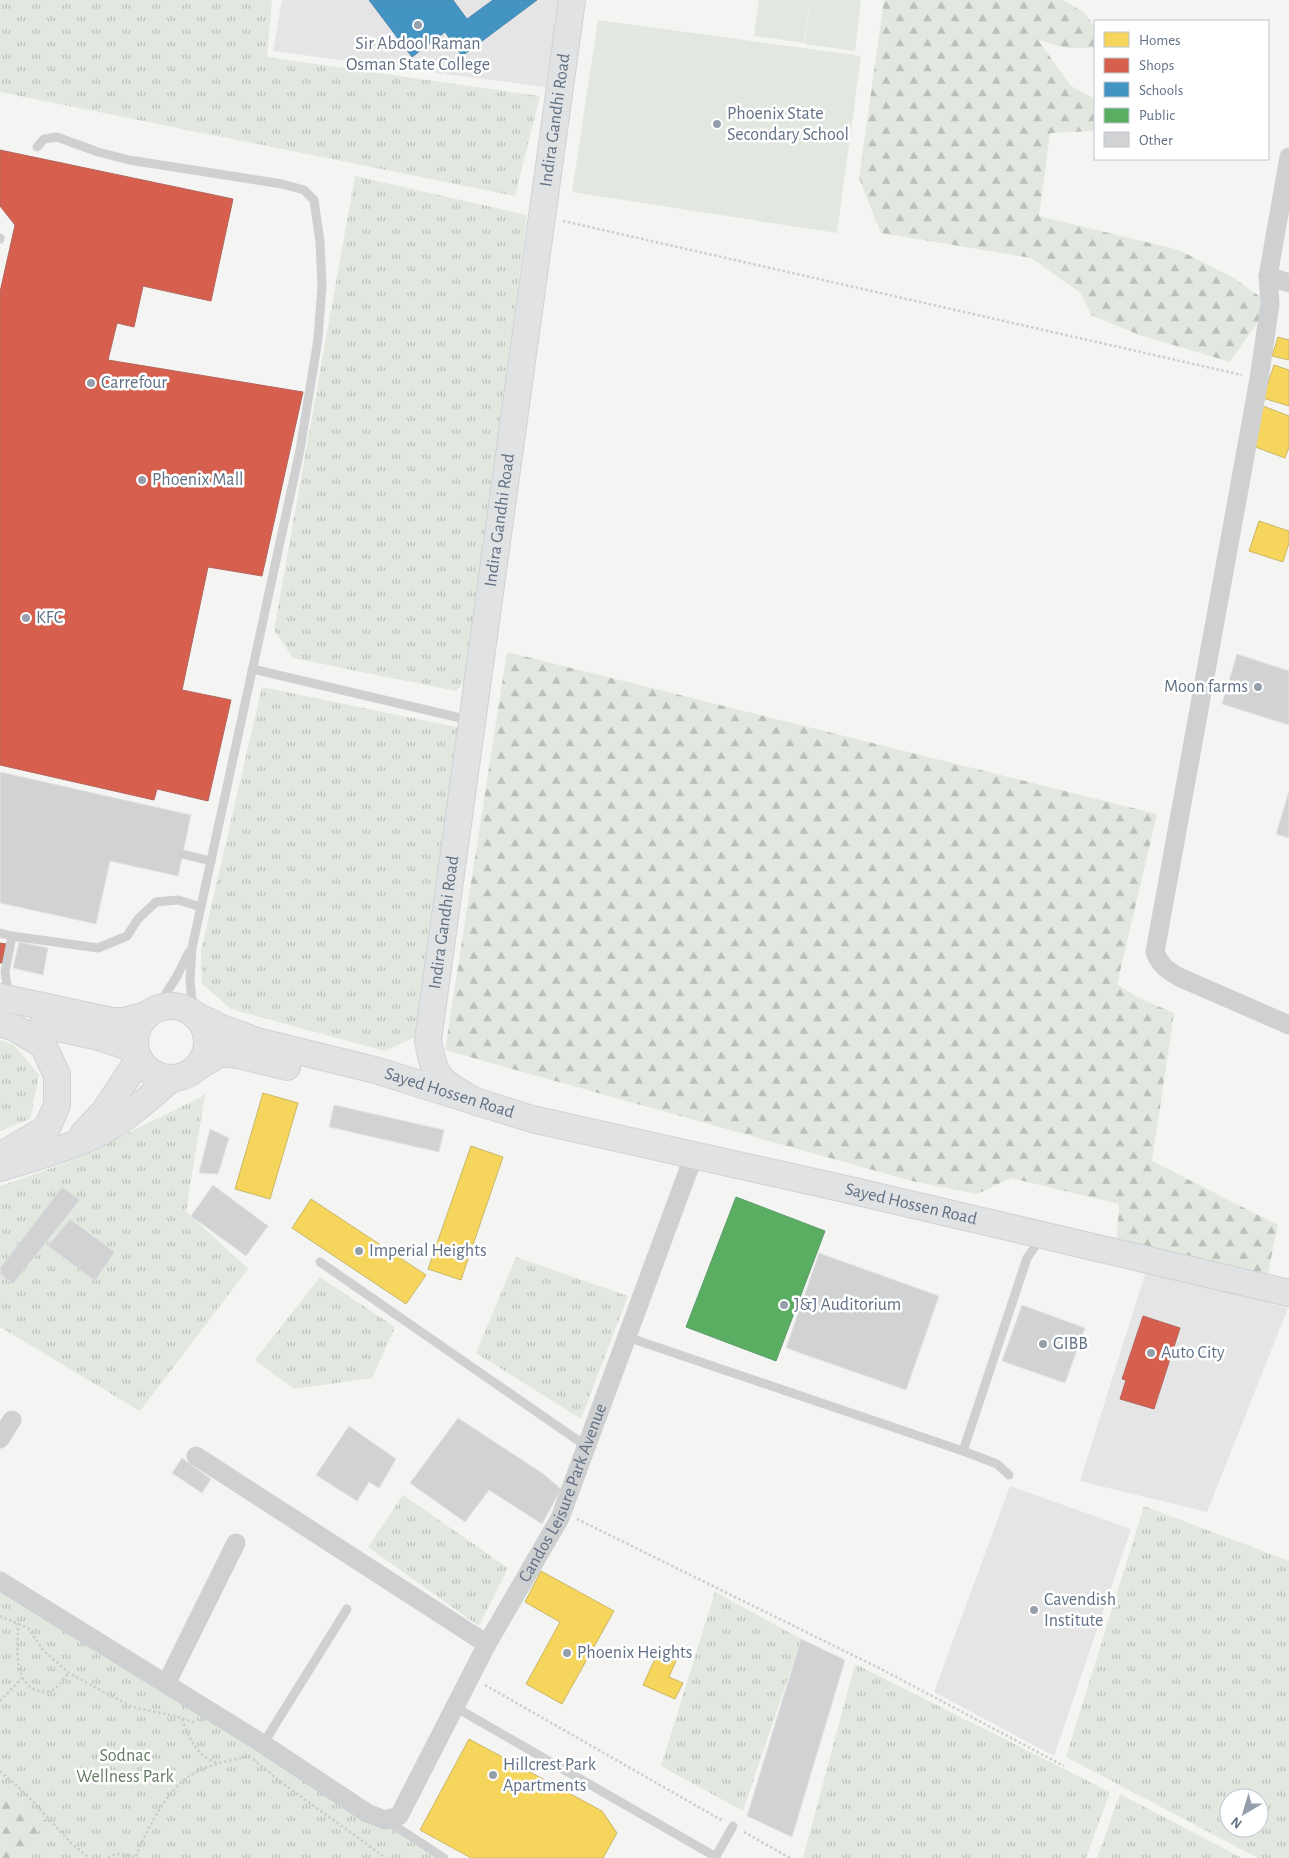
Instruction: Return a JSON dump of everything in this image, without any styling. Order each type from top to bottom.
[{"type":"main road","name":"Indira Gandhi Road","points":[[476,1102],[438,1077],[432,1062],[428,1040],[474,721],[572,0]]},
{"type":"main road","points":[[176,1006],[193,1014],[201,1023],[206,1034],[205,1052],[196,1068],[185,1075],[172,1078],[159,1076],[147,1069],[137,1055],[120,1043],[2,1009],[124,1021],[176,1006]]},
{"type":"main road","points":[[0,1156],[47,1128],[57,1105],[57,1075],[43,1045],[15,1028],[2,1009]]},
{"type":"main road","points":[[71,1146],[104,1112],[137,1055],[134,1041],[140,1023],[152,1012]]},
{"type":"main road","name":"Sayed Hossen Road","points":[[193,1014],[224,1029],[257,1041],[375,1070],[521,1116]]},
{"type":"main road","points":[[375,1070],[392,1068],[407,1062],[428,1040]]},
{"type":"main road","name":"Sayed Hossen Road","points":[[196,1068],[221,1053],[238,1055],[370,1087],[521,1116],[694,1155],[1289,1293]]},
{"type":"main road","points":[[0,1168],[71,1146],[114,1124],[143,1104],[172,1078]]},
{"type":"street","points":[[1289,157],[1268,276],[1270,304],[1258,379],[1155,952],[1158,961],[1165,970],[1289,1025]]},
{"type":"street","points":[[1268,276],[1289,283]]},
{"type":"street","name":"Candos Leisure Park Avenue","points":[[392,1818],[561,1513],[694,1155]]},
{"type":"street","points":[[0,1439],[12,1420]]},
{"type":"street","points":[[196,1456],[487,1644]]},
{"type":"street","points":[[166,1684],[236,1543]]},
{"type":"street","points":[[0,1581],[166,1684],[256,1750],[366,1813],[392,1818]]},
{"type":"lane","points":[[37,146],[44,139],[57,137],[98,152],[129,160],[282,184],[304,190],[314,200],[320,242],[322,286],[318,339],[300,450],[192,948],[190,979],[193,1014]]},
{"type":"lane","points":[[252,669],[474,721]]},
{"type":"lane","points":[[182,854],[211,861]]},
{"type":"lane","points":[[0,933],[98,948],[127,936],[138,919],[156,902],[178,900],[201,907]]},
{"type":"lane","points":[[2,1009],[2,971],[12,936]]},
{"type":"lane","points":[[152,1012],[177,976],[192,948]]},
{"type":"lane","points":[[962,1451],[1028,1258],[1042,1236]]},
{"type":"lane","points":[[320,1262],[586,1446]]},
{"type":"lane","points":[[627,1337],[962,1451],[997,1464],[1009,1475]]},
{"type":"lane","points":[[256,1750],[347,1609]]},
{"type":"lane","points":[[455,1707],[715,1857],[733,1826]]},
{"type":"lane","points":[[392,1818],[444,1858]]},
{"type":"path","points":[[543,216],[1258,379]]},
{"type":"path","points":[[561,1513],[883,1670],[1064,1766]]},
{"type":"path","points":[[0,1616],[28,1628],[43,1650],[69,1673],[132,1707],[182,1718],[198,1724]]},
{"type":"path","points":[[18,1623],[18,1659],[22,1678],[34,1689],[42,1692],[54,1690],[69,1673]]},
{"type":"path","points":[[470,1677],[790,1858]]},
{"type":"path","points":[[0,1701],[22,1678]]},
{"type":"path","points":[[182,1718],[196,1748],[209,1760],[219,1763]]},
{"type":"path","points":[[242,1751],[256,1750]]},
{"type":"path","points":[[108,1858],[119,1854],[137,1857],[147,1829],[174,1788],[191,1774],[256,1750]]},
{"type":"path","points":[[256,1750],[290,1789],[386,1858]]},
{"type":"path","points":[[0,1771],[26,1794],[71,1843],[89,1858]]},
{"type":"shaded area","name":"Sir Abdool Raman Osman State College","points":[[282,0],[562,0],[551,88],[273,51]]},
{"type":"shaded area","points":[[1146,1271],[1288,1308],[1207,1512],[1080,1481]]},
{"type":"shaded area","name":"Cavendish Institute","points":[[1010,1486],[1131,1529],[1054,1756],[934,1692]]},
{"type":"green space","points":[[0,0],[272,0],[267,57],[540,96],[515,196],[0,92]]},
{"type":"green space","points":[[759,0],[810,0],[804,43],[754,36]]},
{"type":"green space","points":[[810,0],[861,0],[855,51],[805,44]]},
{"type":"green space","points":[[884,0],[1063,0],[1085,13],[1094,26],[1094,48],[1067,48],[1038,40],[1071,86],[1094,98],[1094,131],[1050,133],[1039,216],[1179,250],[1234,278],[1270,304],[1230,362],[1137,334],[1091,315],[1081,293],[1031,258],[881,233],[859,178]]},
{"type":"green space","name":"Phoenix State Secondary School","points":[[598,20],[861,56],[837,233],[572,192]]},
{"type":"green space","points":[[355,176],[527,215],[469,677],[456,691],[293,658],[274,630]]},
{"type":"green space","points":[[507,652],[1157,814],[1117,984],[1137,997],[1174,1013],[1152,1161],[1278,1225],[1267,1277],[1117,1238],[1119,1204],[1011,1178],[977,1194],[912,1181],[445,1050]]},
{"type":"green space","points":[[262,687],[461,728],[415,1037],[385,1051],[231,1009],[202,984],[201,950]]},
{"type":"green space","points":[[0,1040],[14,1045],[39,1075],[30,1119],[0,1131]]},
{"type":"green space","points":[[205,1095],[186,1211],[248,1269],[140,1411],[0,1327],[0,1186],[69,1162]]},
{"type":"green space","points":[[516,1257],[628,1296],[581,1419],[476,1353]]},
{"type":"green space","points":[[320,1277],[395,1327],[372,1378],[294,1389],[255,1360]]},
{"type":"green space","points":[[403,1495],[508,1568],[479,1626],[368,1547]]},
{"type":"green space","points":[[1144,1506],[1289,1561],[1289,1858],[1258,1858],[1220,1838],[1269,1838],[1269,1788],[1219,1788],[1219,1837],[1066,1757]]},
{"type":"green space","name":"Sodnac Wellness Park","points":[[0,1581],[436,1858],[19,1858],[46,1821],[0,1788]]},
{"type":"green space","points":[[715,1592],[801,1639],[743,1811],[661,1766]]},
{"type":"green space","points":[[855,1664],[1110,1792],[1086,1858],[803,1858]]},
{"type":"green space","points":[[0,1787],[47,1821],[19,1858],[0,1858]]},
{"type":"green space","points":[[1120,1794],[1242,1858],[1097,1858]]},
{"type":"building: Homes","points":[[1278,337],[1289,340],[1289,360],[1272,356]]},
{"type":"building: Homes","points":[[1274,365],[1289,370],[1289,406],[1263,398]]},
{"type":"building: Homes","points":[[1263,406],[1289,416],[1289,447],[1285,458],[1250,445]]},
{"type":"building: Homes","points":[[1259,521],[1289,531],[1289,543],[1283,562],[1249,551]]},
{"type":"building: Homes","points":[[263,1093],[298,1103],[270,1199],[235,1189]]},
{"type":"building: Homes","name":"Imperial Heights","points":[[471,1146],[503,1157],[461,1280],[428,1269]]},
{"type":"building: Homes","name":"Imperial Heights","points":[[311,1199],[426,1275],[406,1304],[292,1228]]},
{"type":"building: Homes","name":"Phoenix Heights","points":[[541,1571],[614,1611],[562,1704],[526,1684],[560,1622],[525,1602]]},
{"type":"building: Homes","points":[[658,1652],[676,1661],[669,1677],[683,1683],[675,1699],[643,1685]]},
{"type":"building: Homes","name":"Hillcrest Park Apartments","points":[[469,1739],[602,1811],[617,1833],[603,1858],[471,1858],[420,1830]]},
{"type":"building: Shops","name":"Phoenix Mall","points":[[0,150],[233,199],[211,301],[143,286],[134,327],[117,323],[108,360],[303,392],[262,576],[208,567],[182,690],[231,700],[208,801],[157,789],[154,800],[0,765],[0,292],[15,225],[0,206]]},
{"type":"building: Shops","points":[[0,943],[6,944],[2,963],[0,963]]},
{"type":"building: Shops","name":"Auto City","points":[[1143,1316],[1180,1328],[1154,1409],[1120,1399],[1126,1380],[1122,1379]]},
{"type":"building: Schools","points":[[369,0],[453,0],[467,19],[493,0],[537,0],[462,56],[445,32],[412,57]]},
{"type":"building: Public","points":[[736,1197],[825,1231],[776,1361],[686,1327]]},
{"type":"building: Other","name":"Moon farms","points":[[1237,654],[1289,671],[1289,725],[1222,704]]},
{"type":"building: Other","points":[[0,772],[191,815],[178,876],[110,861],[96,924],[0,903]]},
{"type":"building: Other","points":[[1289,791],[1289,838],[1276,834]]},
{"type":"building: Other","points":[[19,942],[48,948],[43,975],[13,968]]},
{"type":"building: Other","points":[[334,1105],[444,1130],[439,1152],[329,1127]]},
{"type":"building: Other","points":[[210,1129],[229,1138],[218,1174],[199,1173]]},
{"type":"building: Other","points":[[213,1185],[268,1226],[246,1256],[191,1216]]},
{"type":"building: Other","points":[[62,1187],[80,1200],[13,1284],[0,1274],[0,1268]]},
{"type":"building: Other","points":[[70,1219],[115,1252],[95,1281],[48,1246]]},
{"type":"building: Other","points":[[819,1253],[939,1296],[906,1390],[786,1348]]},
{"type":"building: Other","name":"GIBB","points":[[1022,1305],[1085,1328],[1065,1383],[1002,1361]]},
{"type":"building: Other","points":[[458,1418],[542,1473],[561,1489],[542,1524],[489,1490],[465,1522],[410,1483]]},
{"type":"building: Other","points":[[349,1426],[396,1459],[379,1488],[369,1482],[357,1501],[316,1475]]},
{"type":"building: Other","points":[[182,1458],[211,1479],[202,1493],[172,1473]]},
{"type":"building: Other","points":[[801,1639],[845,1660],[792,1837],[747,1816]]},
{"type":"place","name":"Sir Abdool Raman Osman State College","points":[[418,25]]},
{"type":"place","name":"Phoenix State Secondary School","points":[[717,124]]},
{"type":"place","name":"Carrefour","points":[[91,383]]},
{"type":"place","name":"Phoenix Mall","points":[[142,480]]},
{"type":"place","name":"KFC","points":[[26,618]]},
{"type":"place","name":"Moon farms","points":[[1258,687]]},
{"type":"place","name":"Imperial Heights","points":[[359,1251]]},
{"type":"place","name":"J&J Auditorium","points":[[784,1305]]},
{"type":"place","name":"GIBB","points":[[1043,1344]]},
{"type":"place","name":"Auto City","points":[[1151,1353]]},
{"type":"place","name":"Cavendish Institute","points":[[1034,1610]]},
{"type":"place","name":"Phoenix Heights","points":[[567,1653]]},
{"type":"place","name":"Hillcrest Park Apartments","points":[[493,1775]]}]
